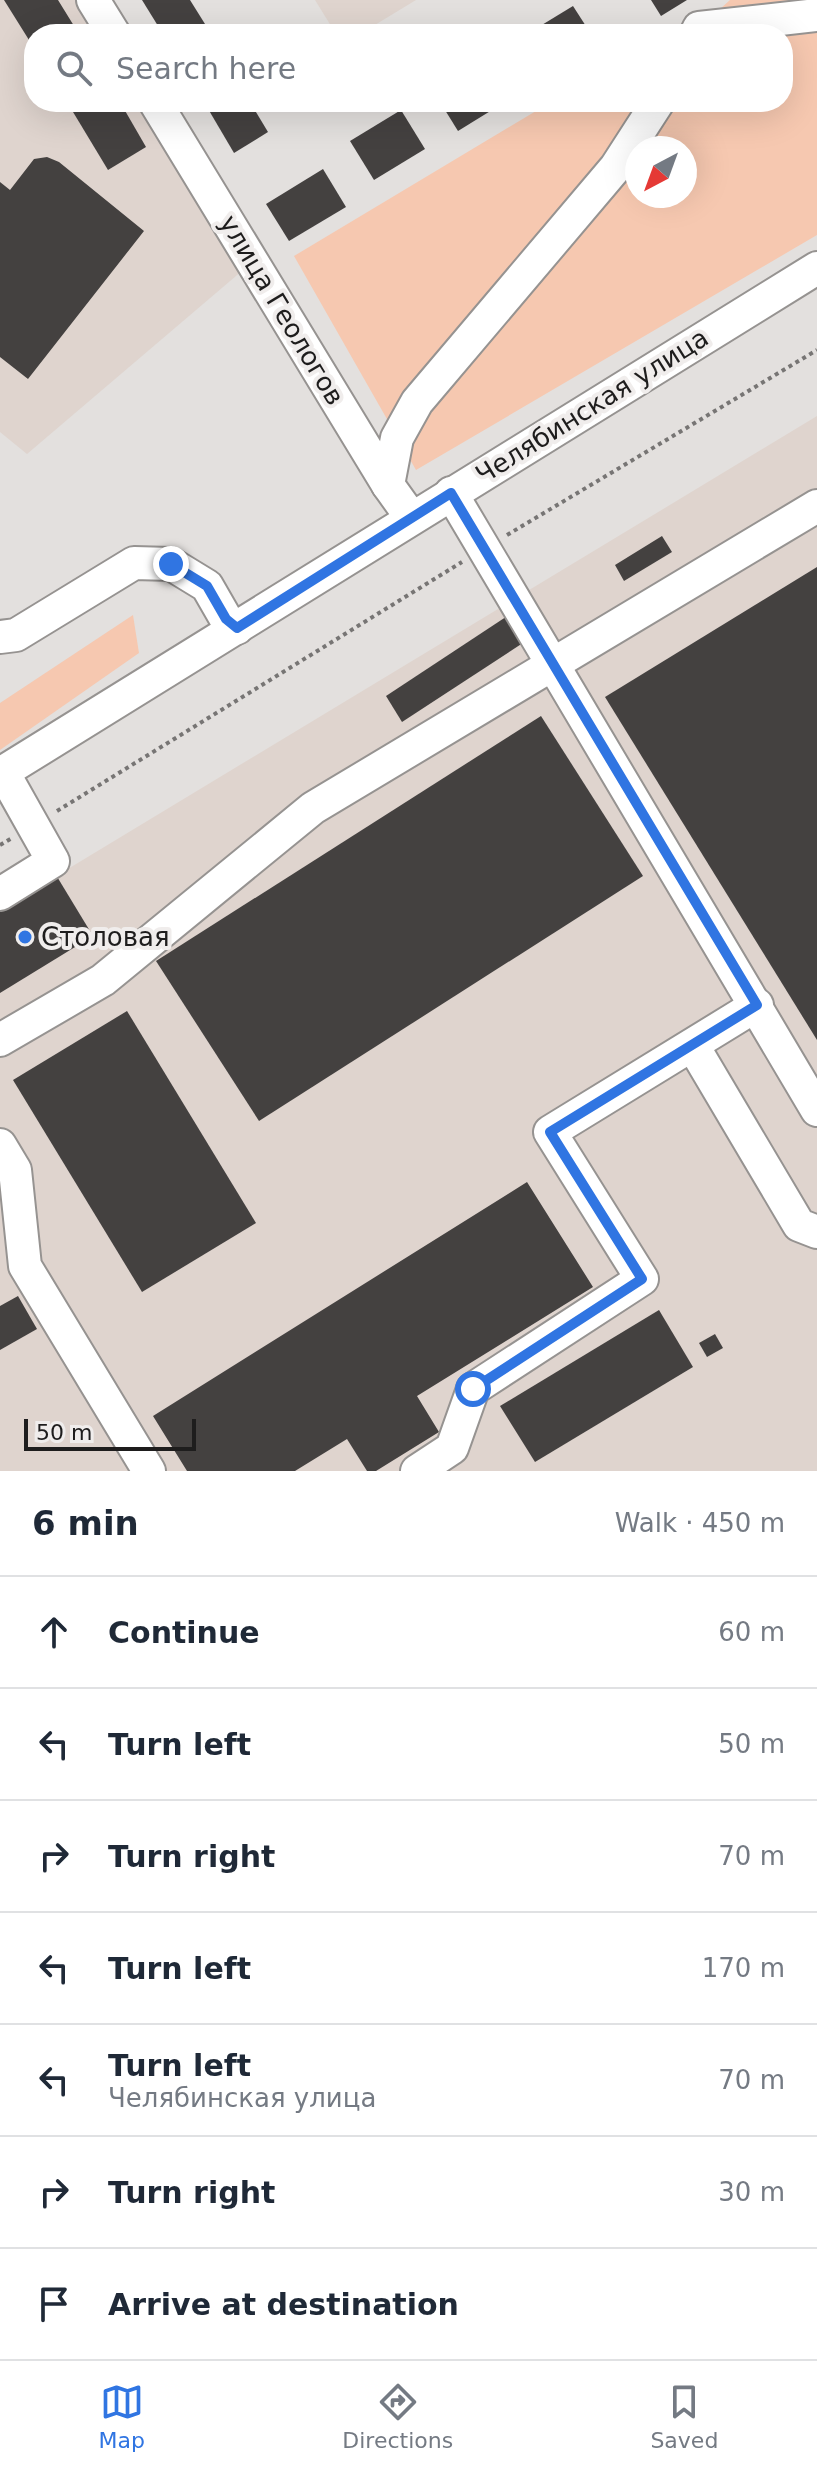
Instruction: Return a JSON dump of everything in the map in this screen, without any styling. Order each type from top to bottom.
[{"type":"street","points":[[93,0],[108,24]]},
{"type":"street","points":[[735,24],[817,15]]},
{"type":"street","name":"улица Геологов","points":[[161,112],[388,485],[411,517]]},
{"type":"street","points":[[388,485],[397,438],[417,402],[616,167],[652,112]]},
{"type":"street","name":"Челябинская улица","points":[[1,773],[817,268]]},
{"type":"street","points":[[451,493],[817,1110]]},
{"type":"street","points":[[0,1040],[103,980],[313,808],[817,506]]},
{"type":"street","points":[[0,637],[16,635],[134,563],[171,564],[207,586],[226,619],[237,628]]},
{"type":"street","points":[[0,894],[53,861],[1,773]]},
{"type":"street","points":[[417,1471],[452,1448],[473,1389],[642,1279],[550,1132],[757,1005]]},
{"type":"street","points":[[693,1046],[799,1225],[817,1232]]},
{"type":"street","points":[[0,1145],[15,1170],[25,1266],[149,1471]]},
{"type":"path","points":[[0,845],[483,549],[817,350]]},
{"type":"shaded area","points":[[0,0],[76,0],[91,24],[24,24],[24,112],[145,112],[243,270],[27,454],[0,432]]},
{"type":"shaded area","points":[[315,0],[416,0],[376,24],[330,24]]},
{"type":"shaded area","points":[[730,0],[817,0],[817,235],[416,470],[294,256],[534,112],[793,112],[793,24],[703,24]]},
{"type":"shaded area","points":[[817,416],[817,1471],[0,1471],[0,910]]},
{"type":"shaded area","points":[[133,615],[139,653],[0,750],[0,703]]},
{"type":"building","points":[[4,0],[58,0],[73,24],[24,24],[24,32]]},
{"type":"building","points":[[142,0],[190,0],[205,24],[157,24]]},
{"type":"building","points":[[651,0],[687,0],[661,16]]},
{"type":"building","points":[[573,6],[585,24],[543,24]]},
{"type":"building","points":[[73,112],[126,112],[146,147],[108,170]]},
{"type":"building","points":[[210,112],[256,112],[268,132],[234,153]]},
{"type":"building","points":[[402,112],[425,149],[374,180],[350,141]]},
{"type":"building","points":[[446,112],[489,112],[458,131]]},
{"type":"building","points":[[47,157],[59,162],[144,231],[28,379],[0,357],[0,182],[10,190],[34,159]]},
{"type":"building","points":[[323,169],[346,207],[289,241],[266,204]]},
{"type":"building","points":[[662,536],[672,552],[624,581],[615,565]]},
{"type":"building","points":[[817,567],[817,1040],[605,697]]},
{"type":"building","points":[[515,611],[532,637],[402,722],[386,696]]},
{"type":"building","points":[[541,716],[643,876],[259,1121],[156,961]]},
{"type":"building","points":[[56,875],[93,936],[0,993],[0,909]]},
{"type":"building","points":[[127,1011],[256,1223],[142,1292],[13,1080]]},
{"type":"building","points":[[527,1182],[593,1287],[417,1396],[439,1432],[376,1471],[367,1471],[347,1439],[295,1471],[187,1471],[153,1416]]},
{"type":"building","points":[[18,1296],[37,1329],[0,1350],[0,1306]]},
{"type":"building","points":[[659,1310],[693,1367],[535,1462],[500,1406]]},
{"type":"building","points":[[715,1334],[723,1348],[707,1357],[699,1343]]},
{"type":"place","name":"Столовая","points":[[25,937]]},
{"type":"route","points":[[171,564],[207,586],[226,619],[237,628],[451,493],[757,1005],[550,1132],[642,1279],[473,1389]]}]
